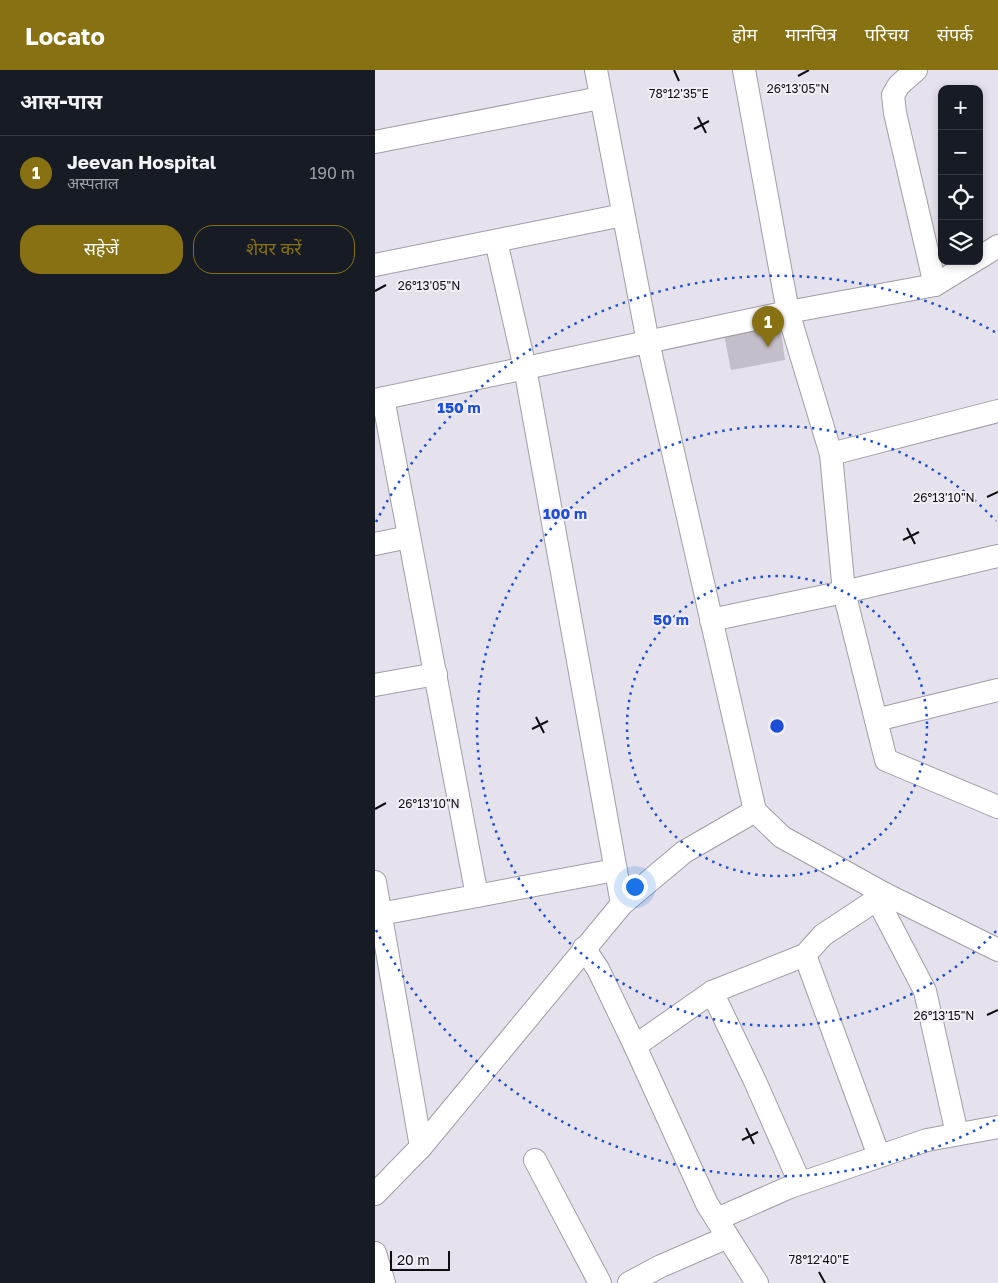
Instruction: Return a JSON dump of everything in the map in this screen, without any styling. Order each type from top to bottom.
[{"type":"street","points":[[595,70],[647,342],[755,811],[782,837],[881,896],[998,950]]},
{"type":"street","points":[[744,70],[787,312],[831,454],[843,592],[886,760],[998,806]]},
{"type":"street","points":[[916,70],[899,85],[893,95],[895,113],[935,285]]},
{"type":"street","points":[[375,142],[600,98]]},
{"type":"street","points":[[375,265],[623,215]]},
{"type":"street","points":[[496,241],[525,368],[622,904]]},
{"type":"street","points":[[983,255],[998,246]]},
{"type":"street","points":[[477,896],[409,537],[379,399],[787,312],[935,285],[968,265]]},
{"type":"street","points":[[831,454],[998,412]]},
{"type":"street","points":[[375,544],[409,537]]},
{"type":"street","points":[[711,620],[998,556]]},
{"type":"street","points":[[375,685],[435,674]]},
{"type":"street","points":[[876,720],[998,690]]},
{"type":"street","points":[[375,1194],[421,1147],[622,904],[684,852],[755,811]]},
{"type":"street","points":[[378,914],[615,870]]},
{"type":"street","points":[[375,882],[378,914],[421,1147]]},
{"type":"street","points":[[635,1046],[712,992],[805,955],[823,935],[881,896]]},
{"type":"street","points":[[881,896],[925,991],[957,1134]]},
{"type":"street","points":[[584,948],[597,969],[635,1046],[707,1204],[757,1283]]},
{"type":"street","points":[[805,955],[879,1156]]},
{"type":"street","points":[[712,992],[754,1079],[800,1183]]},
{"type":"street","points":[[629,1283],[800,1183],[927,1140],[998,1127]]},
{"type":"street","points":[[535,1160],[600,1283]]},
{"type":"street","points":[[375,1253],[384,1283]]},
{"type":"building","points":[[780,324],[785,360],[731,370],[724,334]]},
{"type":"place","name":"Jeevan Hospital","points":[[768,347]]}]
